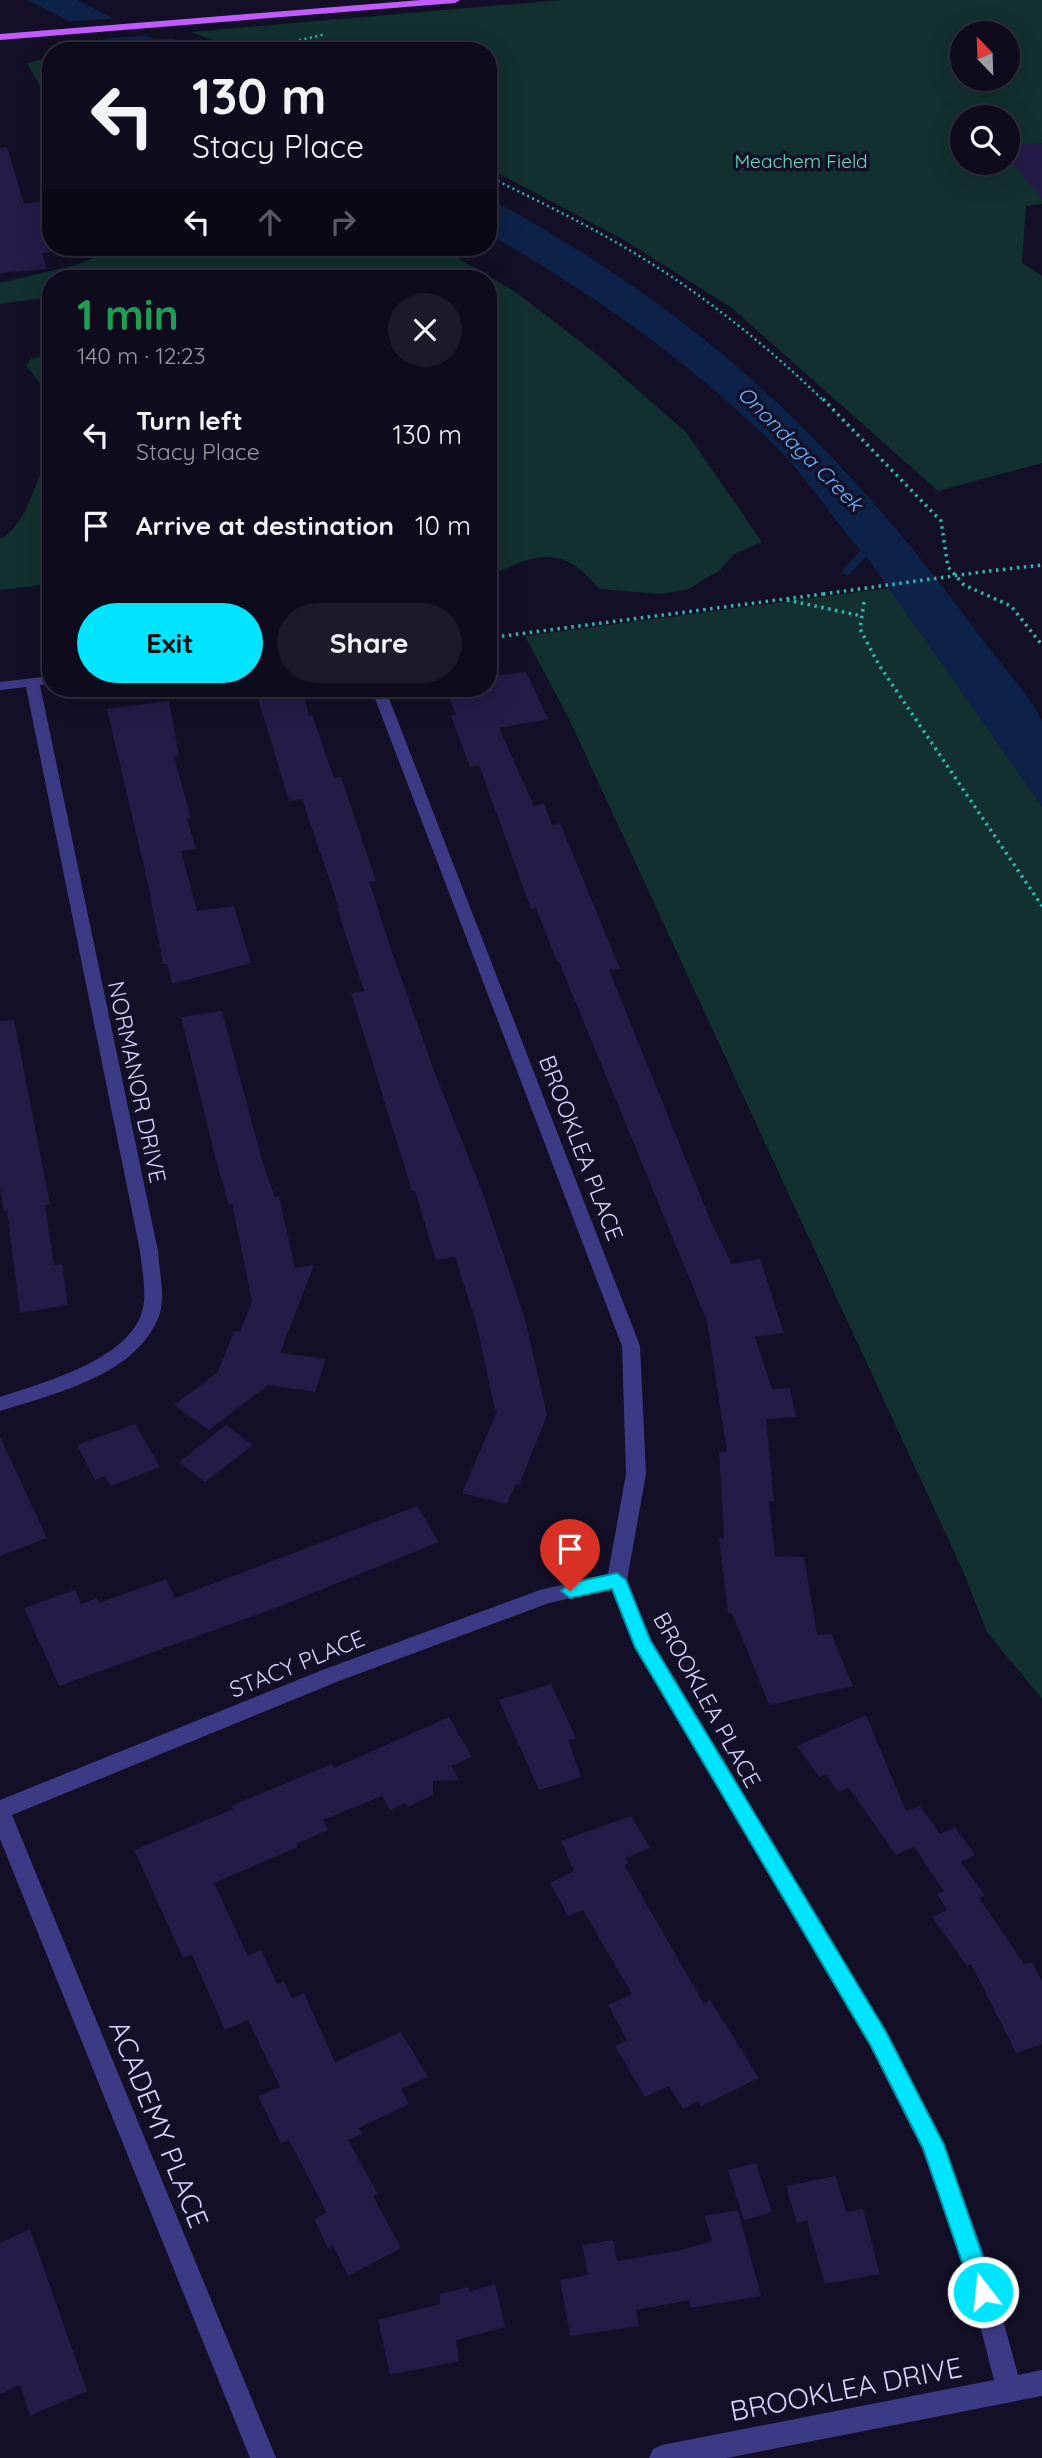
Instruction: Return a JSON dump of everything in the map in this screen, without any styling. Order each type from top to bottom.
[{"type":"main road","points":[[0,37],[455,0]]},
{"type":"street","points":[[0,686],[42,681]]},
{"type":"street","name":"NORMANOR DRIVE","points":[[0,1404],[57,1384],[104,1362],[139,1338],[151,1314],[149,1251],[32,682]]},
{"type":"street","name":"BROOKLEA PLACE","points":[[381,697],[631,1346],[636,1474],[617,1580],[642,1642],[878,2039],[933,2145],[977,2268],[1009,2389]]},
{"type":"street","name":"STACY PLACE","points":[[0,1811],[332,1675],[547,1596],[617,1580]]},
{"type":"street","name":"ACADEMY PLACE","points":[[0,1811],[263,2458]]},
{"type":"street","name":"BROOKLEA DRIVE","points":[[662,2458],[1042,2383]]},
{"type":"path","points":[[497,182],[612,240],[703,298],[773,351],[864,439],[942,521],[948,568],[964,585],[1012,606],[1042,645]]},
{"type":"path","points":[[497,637],[1042,565]]},
{"type":"path","points":[[782,599],[862,616]]},
{"type":"path","points":[[864,602],[860,629],[879,666],[1042,906]]},
{"type":"green space","name":"Meachem Field","points":[[559,0],[1042,0],[1042,204],[1026,206],[1022,263],[1042,276],[1042,463],[938,491],[732,308],[624,240],[497,173],[497,42],[217,42],[191,32]]},
{"type":"green space","points":[[42,60],[42,90],[27,63]]},
{"type":"green space","points":[[98,256],[454,256],[478,270],[55,270]]},
{"type":"green space","points":[[42,273],[42,298],[0,304],[0,283]]},
{"type":"green space","points":[[497,281],[517,293],[600,357],[686,432],[762,542],[734,554],[720,570],[689,589],[661,594],[599,589],[574,565],[562,559],[550,557],[524,561],[497,572]]},
{"type":"green space","points":[[42,357],[42,387],[26,366],[32,358]]},
{"type":"green space","points":[[42,471],[42,585],[0,590],[0,539],[17,524]]},
{"type":"green space","points":[[889,588],[1042,806],[1042,1699],[987,1632],[963,1571],[569,719],[525,636]]},
{"type":"water","points":[[27,0],[77,0],[159,42],[110,42]]},
{"type":"water","name":"Onondaga Creek","points":[[497,204],[527,219],[648,296],[753,381],[847,473],[934,576],[1039,714],[1042,721],[1042,806],[869,560],[778,449],[677,359],[603,306],[497,239]]},
{"type":"pier","points":[[120,18],[153,35],[98,39],[63,22]]},
{"type":"building","points":[[1042,143],[1042,199],[1020,172],[1020,145]]},
{"type":"building","points":[[7,147],[24,204],[42,201],[42,256],[46,269],[0,273],[0,148]]},
{"type":"building","points":[[526,672],[548,719],[499,728],[534,806],[544,804],[552,825],[560,823],[620,969],[609,970],[711,1222],[732,1264],[760,1259],[784,1333],[755,1337],[772,1389],[790,1388],[796,1417],[766,1419],[774,1502],[769,1501],[775,1556],[804,1557],[817,1635],[831,1634],[853,1686],[769,1705],[732,1613],[728,1613],[719,1538],[724,1538],[719,1452],[727,1452],[707,1321],[536,908],[531,909],[479,765],[470,767],[451,716],[456,715],[448,697],[497,697],[497,676]]},
{"type":"building","points":[[258,697],[304,697],[334,778],[341,777],[376,881],[369,881],[393,955],[433,1068],[482,1191],[525,1319],[547,1415],[519,1485],[516,1484],[507,1504],[462,1493],[498,1409],[495,1410],[476,1322],[455,1257],[436,1260],[415,1191],[412,1191],[351,993],[364,991],[302,799],[289,801]]},
{"type":"building","points":[[169,701],[179,756],[174,757],[191,818],[187,819],[196,849],[181,851],[197,911],[234,906],[251,963],[172,984],[167,964],[163,964],[148,884],[107,709]]},
{"type":"building","points":[[222,1011],[262,1160],[275,1197],[279,1196],[295,1268],[314,1265],[280,1353],[326,1359],[315,1392],[268,1385],[209,1430],[174,1405],[218,1372],[234,1331],[240,1332],[252,1301],[232,1204],[229,1205],[215,1157],[181,1017]]},
{"type":"building","points":[[14,1020],[50,1204],[45,1205],[54,1265],[62,1264],[68,1305],[20,1313],[7,1211],[4,1212],[0,1189],[0,1021]]},
{"type":"building","points":[[135,1424],[160,1467],[111,1486],[105,1476],[95,1480],[77,1445]]},
{"type":"building","points":[[226,1425],[253,1445],[205,1482],[179,1462]]},
{"type":"building","points":[[0,1437],[47,1538],[0,1556]]},
{"type":"building","points":[[417,1506],[439,1542],[278,1607],[59,1686],[24,1608],[75,1590],[81,1604],[97,1598],[99,1603],[166,1579],[175,1598]]},
{"type":"building","points":[[551,1684],[576,1738],[568,1740],[581,1777],[539,1790],[499,1700]]},
{"type":"building","points":[[866,1715],[906,1811],[920,1806],[940,1834],[955,1827],[975,1855],[961,1862],[985,1895],[979,1898],[1024,1964],[1032,1962],[1042,1981],[1042,2044],[1016,2053],[971,1964],[967,1966],[932,1917],[947,1910],[937,1894],[944,1891],[914,1847],[896,1855],[849,1788],[838,1792],[826,1775],[819,1777],[797,1746]]},
{"type":"building","points":[[449,1717],[472,1757],[451,1766],[459,1780],[433,1781],[433,1795],[407,1807],[405,1803],[390,1810],[382,1796],[323,1820],[328,1830],[296,1844],[298,1847],[214,1883],[248,1956],[261,1950],[277,1984],[284,1981],[292,1999],[304,1993],[335,2062],[401,2032],[428,2077],[401,2089],[409,2104],[359,2128],[362,2134],[348,2140],[378,2194],[373,2196],[401,2248],[348,2276],[333,2245],[328,2248],[314,2219],[327,2213],[289,2140],[281,2143],[258,2096],[280,2087],[248,2020],[225,2030],[192,1955],[183,1958],[134,1850],[233,1809],[231,1806],[332,1764],[334,1768]]},
{"type":"building","points":[[631,1816],[650,1848],[625,1858],[628,1863],[624,1865],[704,2004],[710,2000],[759,2078],[701,2106],[699,2101],[683,2109],[669,2086],[645,2097],[615,2046],[627,2040],[608,2005],[632,1994],[583,1910],[568,1916],[550,1883],[574,1871],[561,1841]]},
{"type":"building","points":[[756,2163],[772,2212],[744,2220],[728,2170]]},
{"type":"building","points":[[836,2176],[846,2212],[863,2209],[880,2274],[825,2284],[807,2221],[797,2223],[786,2186]]},
{"type":"building","points":[[738,2210],[761,2296],[691,2308],[689,2300],[636,2310],[639,2326],[570,2336],[560,2280],[588,2275],[582,2245],[613,2240],[617,2261],[677,2251],[712,2241],[705,2216]]},
{"type":"building","points":[[30,2229],[87,2391],[30,2416],[20,2385],[0,2394],[0,2243]]},
{"type":"building","points":[[495,2284],[505,2327],[456,2340],[459,2361],[390,2375],[378,2320],[440,2304],[440,2294],[468,2287],[469,2292]]},
{"type":"waterway","points":[[147,42],[173,42]]},
{"type":"waterway","points":[[847,571],[863,554]]},
{"type":"route","points":[[570,1591],[617,1580],[642,1642],[878,2039],[933,2145],[983,2292]]}]
